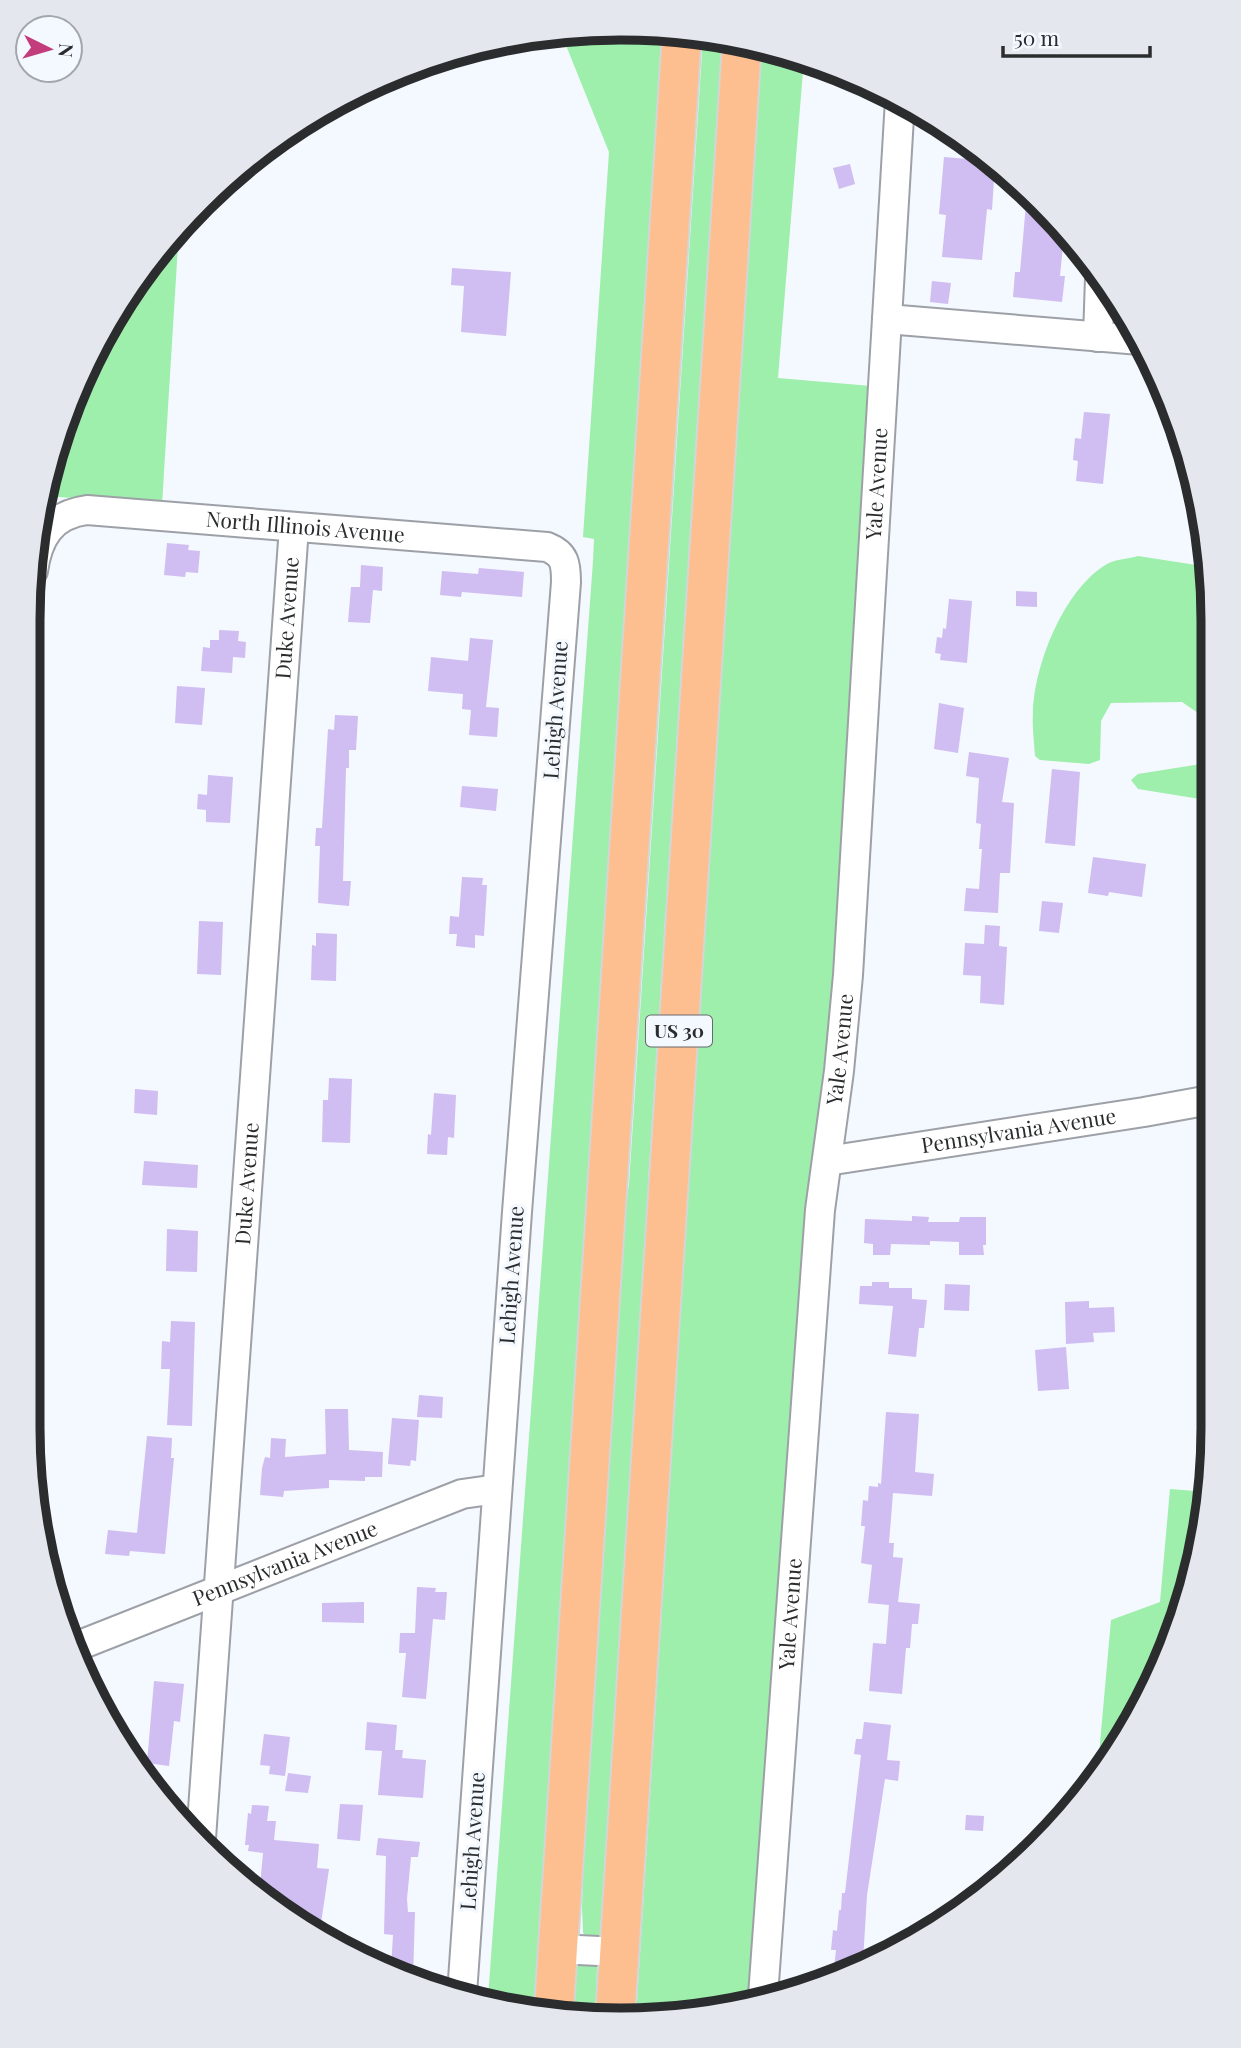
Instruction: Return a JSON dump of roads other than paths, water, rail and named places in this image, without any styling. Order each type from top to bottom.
[{"type":"highway","name":"US 30","points":[[554,2004],[680,43]]},
{"type":"highway","name":"US 30","points":[[616,2008],[741,53]]},
{"type":"street","name":"Yale Avenue","points":[[763,1990],[820,1210],[839,1071],[849,950],[899,112]]},
{"type":"street","points":[[1098,337],[1099,293]]},
{"type":"street","points":[[887,319],[1128,339]]},
{"type":"street","name":"North Illinois Avenue","points":[[47,531],[62,516],[87,510],[547,547],[558,551],[564,557]]},
{"type":"street","name":"Duke Avenue","points":[[202,1829],[294,527]]},
{"type":"street","name":"Lehigh Avenue","points":[[463,1986],[497,1489],[566,582],[564,557]]},
{"type":"street","name":"Pennsylvania Avenue","points":[[827,1161],[1201,1102]]},
{"type":"street","name":"Pennsylvania Avenue","points":[[82,1644],[462,1494],[497,1489]]},
{"type":"street","points":[[558,1949],[619,1952]]}]
